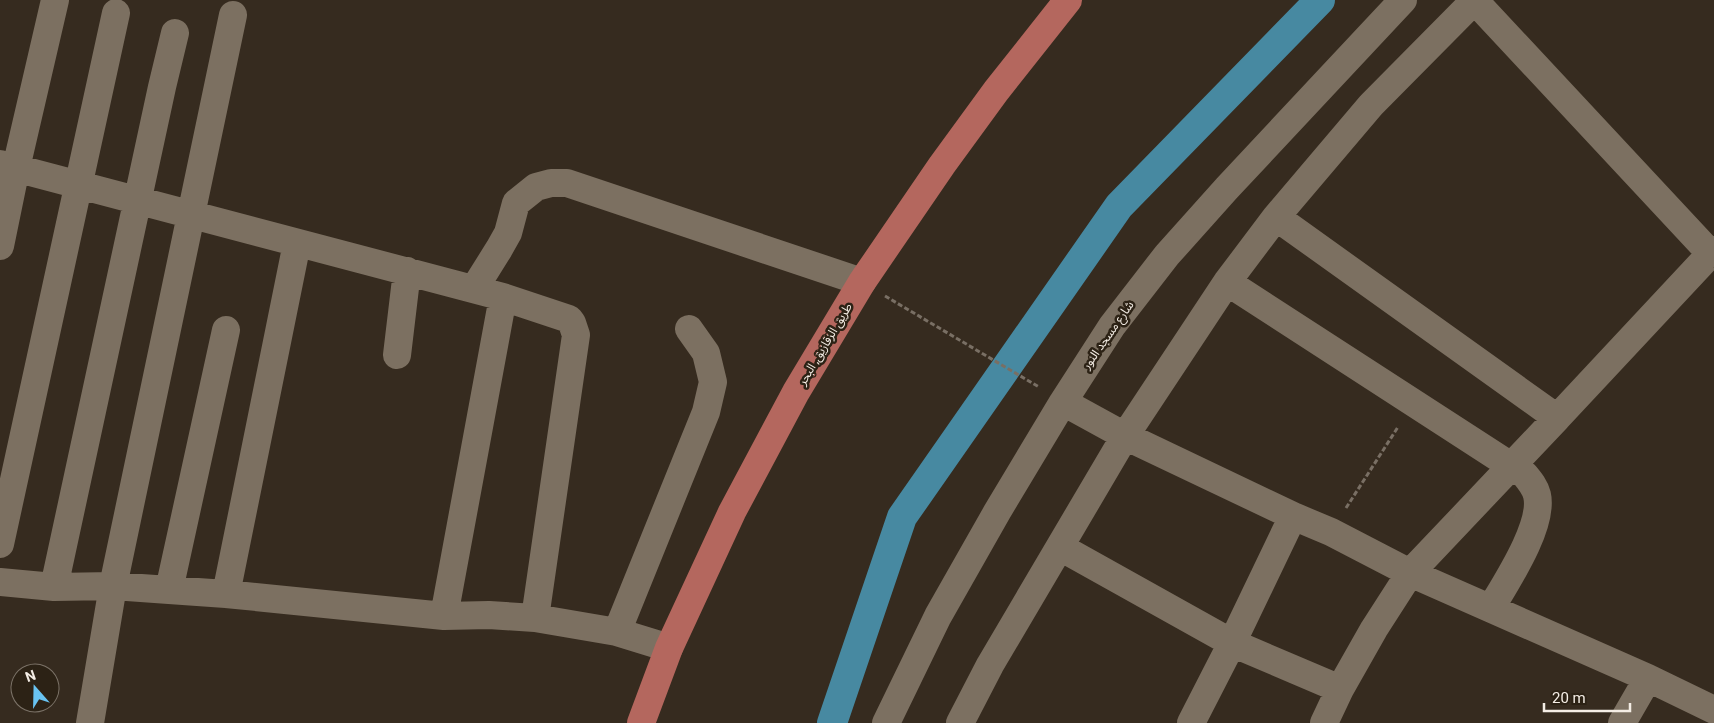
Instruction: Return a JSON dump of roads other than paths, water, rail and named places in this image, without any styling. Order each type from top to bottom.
[{"type":"main road","name":"طريق الزقازيق, البحر","points":[[641,723],[669,648],[732,512],[796,392],[862,282],[942,165],[996,90],[1068,0]]},
{"type":"street","points":[[0,246],[8,166],[55,0]]},
{"type":"street","name":"شارع مسجد النور","points":[[886,723],[938,616],[1063,402],[1112,326],[1167,255],[1403,0]]},
{"type":"street","points":[[960,723],[990,665],[1125,436],[1227,282],[1276,217],[1371,105],[1475,0],[1712,252],[1410,573],[1374,629],[1324,723]]},
{"type":"street","points":[[0,544],[116,13]]},
{"type":"street","points":[[90,723],[113,586],[233,15]]},
{"type":"street","points":[[54,587],[175,32]]},
{"type":"street","points":[[8,166],[503,296],[564,316],[572,323],[576,335],[536,618]]},
{"type":"street","points":[[474,289],[508,233],[516,203],[536,187],[551,183],[567,183],[862,282]]},
{"type":"street","points":[[1276,217],[1557,418]]},
{"type":"street","points":[[226,594],[297,242]]},
{"type":"street","points":[[397,356],[407,271]]},
{"type":"street","points":[[1227,282],[1525,475],[1538,496],[1536,520],[1520,557],[1491,608]]},
{"type":"street","points":[[444,616],[503,296]]},
{"type":"street","points":[[617,632],[706,412],[713,382],[706,353],[689,329]]},
{"type":"street","points":[[169,590],[226,330]]},
{"type":"street","points":[[1063,402],[1125,436],[1293,516],[1331,532],[1410,573],[1648,678],[1714,710]]},
{"type":"street","points":[[1191,723],[1293,516]]},
{"type":"street","points":[[1060,547],[1232,642],[1340,690]]},
{"type":"street","points":[[0,582],[54,587],[113,586],[226,594],[444,616],[536,618],[617,632],[669,648]]},
{"type":"street","points":[[1622,723],[1648,678]]},
{"type":"waterway","points":[[832,723],[902,517],[1119,206],[1320,0]]}]
